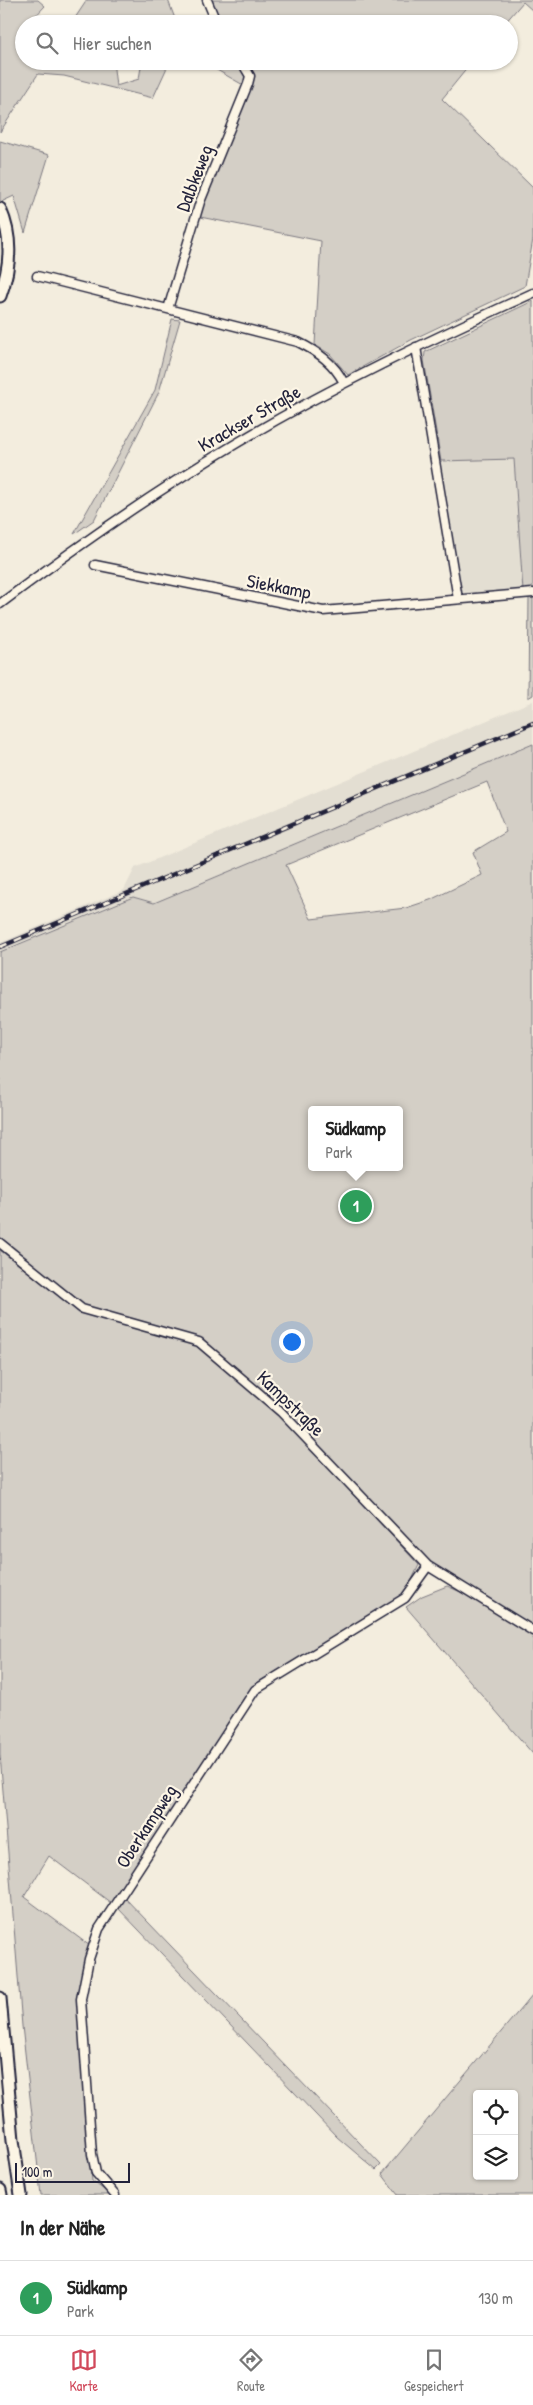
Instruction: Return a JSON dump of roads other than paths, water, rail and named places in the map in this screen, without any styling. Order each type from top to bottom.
[{"type":"highway","points":[[0,209],[8,237],[10,258],[0,296]]},
{"type":"highway","points":[[0,1998],[11,2120],[21,2195]]},
{"type":"highway","points":[[0,2190],[1,2195]]},
{"type":"street","points":[[207,0],[213,15]]},
{"type":"street","name":"Dalbkeweg","points":[[168,309],[200,202],[248,84],[250,76],[246,70]]},
{"type":"street","points":[[37,276],[298,342],[316,351],[328,361],[344,383]]},
{"type":"street","name":"Krackser Straße","points":[[0,604],[68,553],[153,494],[238,442],[344,383],[416,347],[533,293]]},
{"type":"street","points":[[416,347],[458,598]]},
{"type":"street","name":"Siekkamp","points":[[95,565],[323,611],[533,592]]},
{"type":"street","name":"Kampstraße","points":[[0,1243],[82,1310],[199,1342],[281,1412],[428,1566],[533,1631]]},
{"type":"street","name":"Oberkampweg","points":[[115,2195],[96,2173],[92,2154],[81,1999],[89,1959],[99,1928],[255,1690],[405,1598],[428,1566]]},
{"type":"railway","points":[[0,947],[533,723]]},
{"type":"place","name":"Südkamp","points":[[356,1206]]}]
